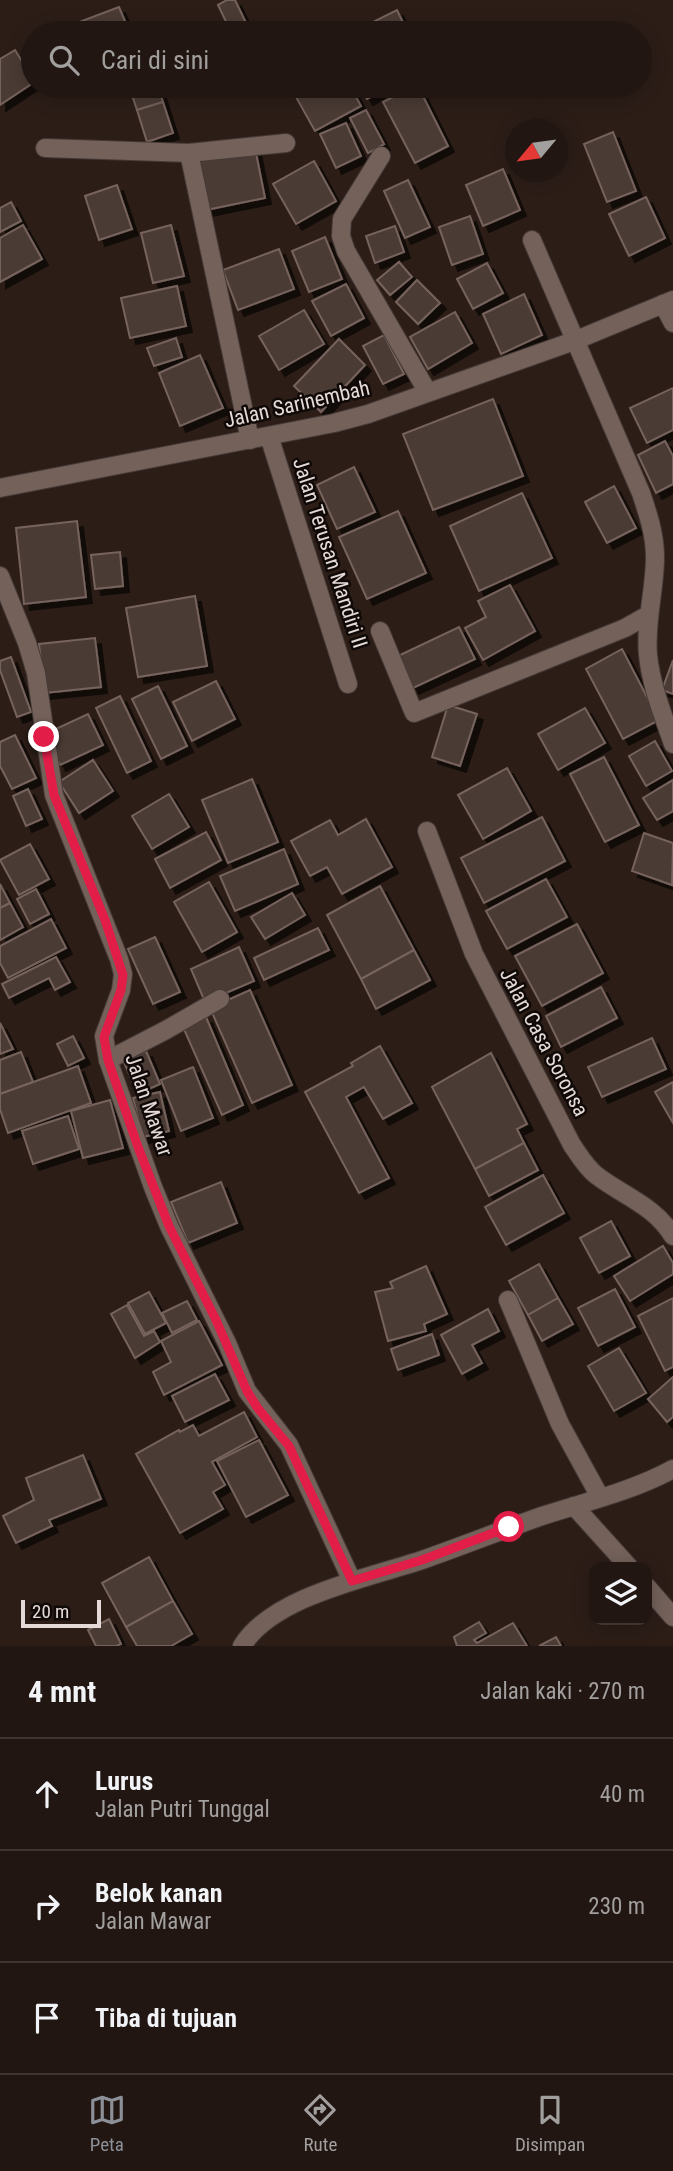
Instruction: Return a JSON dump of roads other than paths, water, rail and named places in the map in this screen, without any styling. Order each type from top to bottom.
[{"type":"street","points":[[45,148],[189,153],[286,143]]},
{"type":"street","points":[[189,153],[250,440]]},
{"type":"street","points":[[381,156],[342,219],[341,236],[346,251],[427,391]]},
{"type":"street","points":[[532,240],[641,493],[650,520],[655,557],[648,615],[648,655],[673,744]]},
{"type":"street","points":[[668,302],[673,323]]},
{"type":"street","name":"Jalan Sarinembah","points":[[0,488],[315,428],[368,414],[574,341],[668,302]]},
{"type":"street","name":"Jalan Terusan Mandiri II","points":[[269,436],[348,684]]},
{"type":"street","name":"Jalan Mawar","points":[[0,576],[5,599],[36,673],[54,795],[105,920],[123,975],[121,990],[104,1037],[108,1060],[169,1226],[216,1320],[247,1391],[289,1446],[352,1581]]},
{"type":"street","points":[[380,631],[414,713],[625,628],[648,615]]},
{"type":"street","name":"Jalan Casa Soronsa","points":[[427,831],[474,954],[495,999],[578,1153],[595,1175],[658,1216],[673,1236]]},
{"type":"street","points":[[108,1060],[220,999]]},
{"type":"street","points":[[508,1300],[560,1424],[600,1497]]},
{"type":"street","points":[[242,1646],[261,1623],[279,1611],[352,1581],[422,1560],[673,1469]]},
{"type":"street","points":[[574,1506],[624,1562]]},
{"type":"street","points":[[652,1593],[673,1617]]}]
